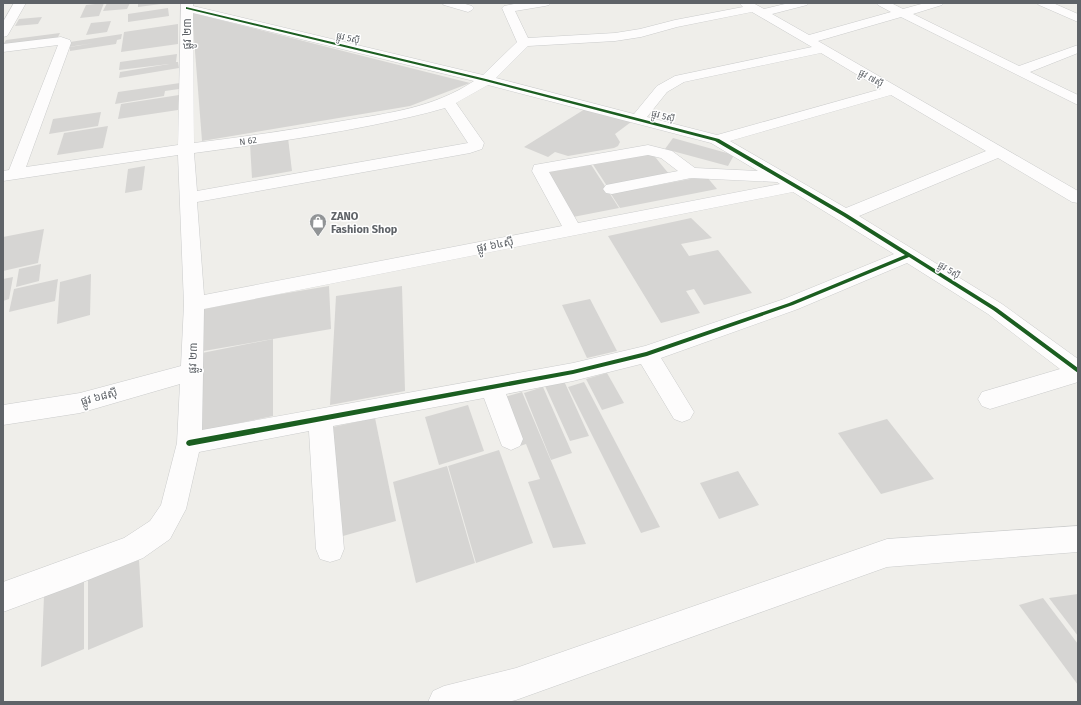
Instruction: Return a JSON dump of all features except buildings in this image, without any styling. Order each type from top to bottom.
[{"type":"street","points":[[3,33],[20,3]]},
{"type":"street","points":[[448,3],[468,8]]},
{"type":"street","points":[[545,3],[508,8],[524,43],[534,41],[615,37],[642,33],[690,20],[754,8],[803,3]]},
{"type":"street","points":[[882,3],[1078,101]]},
{"type":"street","points":[[806,40],[938,3]]},
{"type":"street","points":[[1043,3],[1078,18]]},
{"type":"street","name":"ផ្លូវ 5ស៊ី","points":[[187,6],[486,80],[717,140],[845,215],[995,309],[1078,372]]},
{"type":"street","name":"ផ្លូវ ២៣","points":[[3,597],[73,572],[133,548],[160,530],[173,509],[189,443],[193,371],[194,304],[186,149],[187,6]]},
{"type":"street","name":"ផ្លូវ ៧ស៊ី","points":[[754,8],[806,40],[1078,198]]},
{"type":"street","points":[[3,48],[61,41],[66,43],[7,178]]},
{"type":"street","name":"N 62","points":[[7,178],[359,123],[423,110],[448,102],[466,93],[486,80],[524,43]]},
{"type":"street","points":[[638,119],[662,89],[680,79],[822,49]]},
{"type":"street","points":[[1019,71],[1078,50]]},
{"type":"street","points":[[717,140],[892,90]]},
{"type":"street","points":[[189,198],[476,146],[476,143],[448,102]]},
{"type":"street","points":[[573,230],[540,169],[648,150],[660,151],[667,154],[691,173]]},
{"type":"street","points":[[845,215],[998,152]]},
{"type":"street","points":[[612,190],[691,173],[788,182]]},
{"type":"street","name":"ផ្លូវ ៦៤ស៊ី","points":[[194,304],[573,230],[788,182]]},
{"type":"street","points":[[189,443],[573,372],[647,354],[791,304],[909,255]]},
{"type":"street","points":[[647,354],[682,412]]},
{"type":"street","name":"ផ្លូវ ៦៨ស៊ី","points":[[3,415],[80,402],[193,371]]},
{"type":"street","points":[[990,399],[1078,372]]},
{"type":"street","points":[[491,386],[511,439]]},
{"type":"street","points":[[320,419],[330,549]]},
{"type":"street","points":[[444,702],[516,684],[887,553],[1078,539]]},
{"type":"cycle path","points":[[187,8],[486,80],[717,140],[845,215],[995,309],[1078,371]]},
{"type":"cycle path","points":[[189,443],[573,372],[647,354],[791,304],[909,255]]},
{"type":"place","name":"ZANO Fashion Shop","points":[[318,237]]}]
